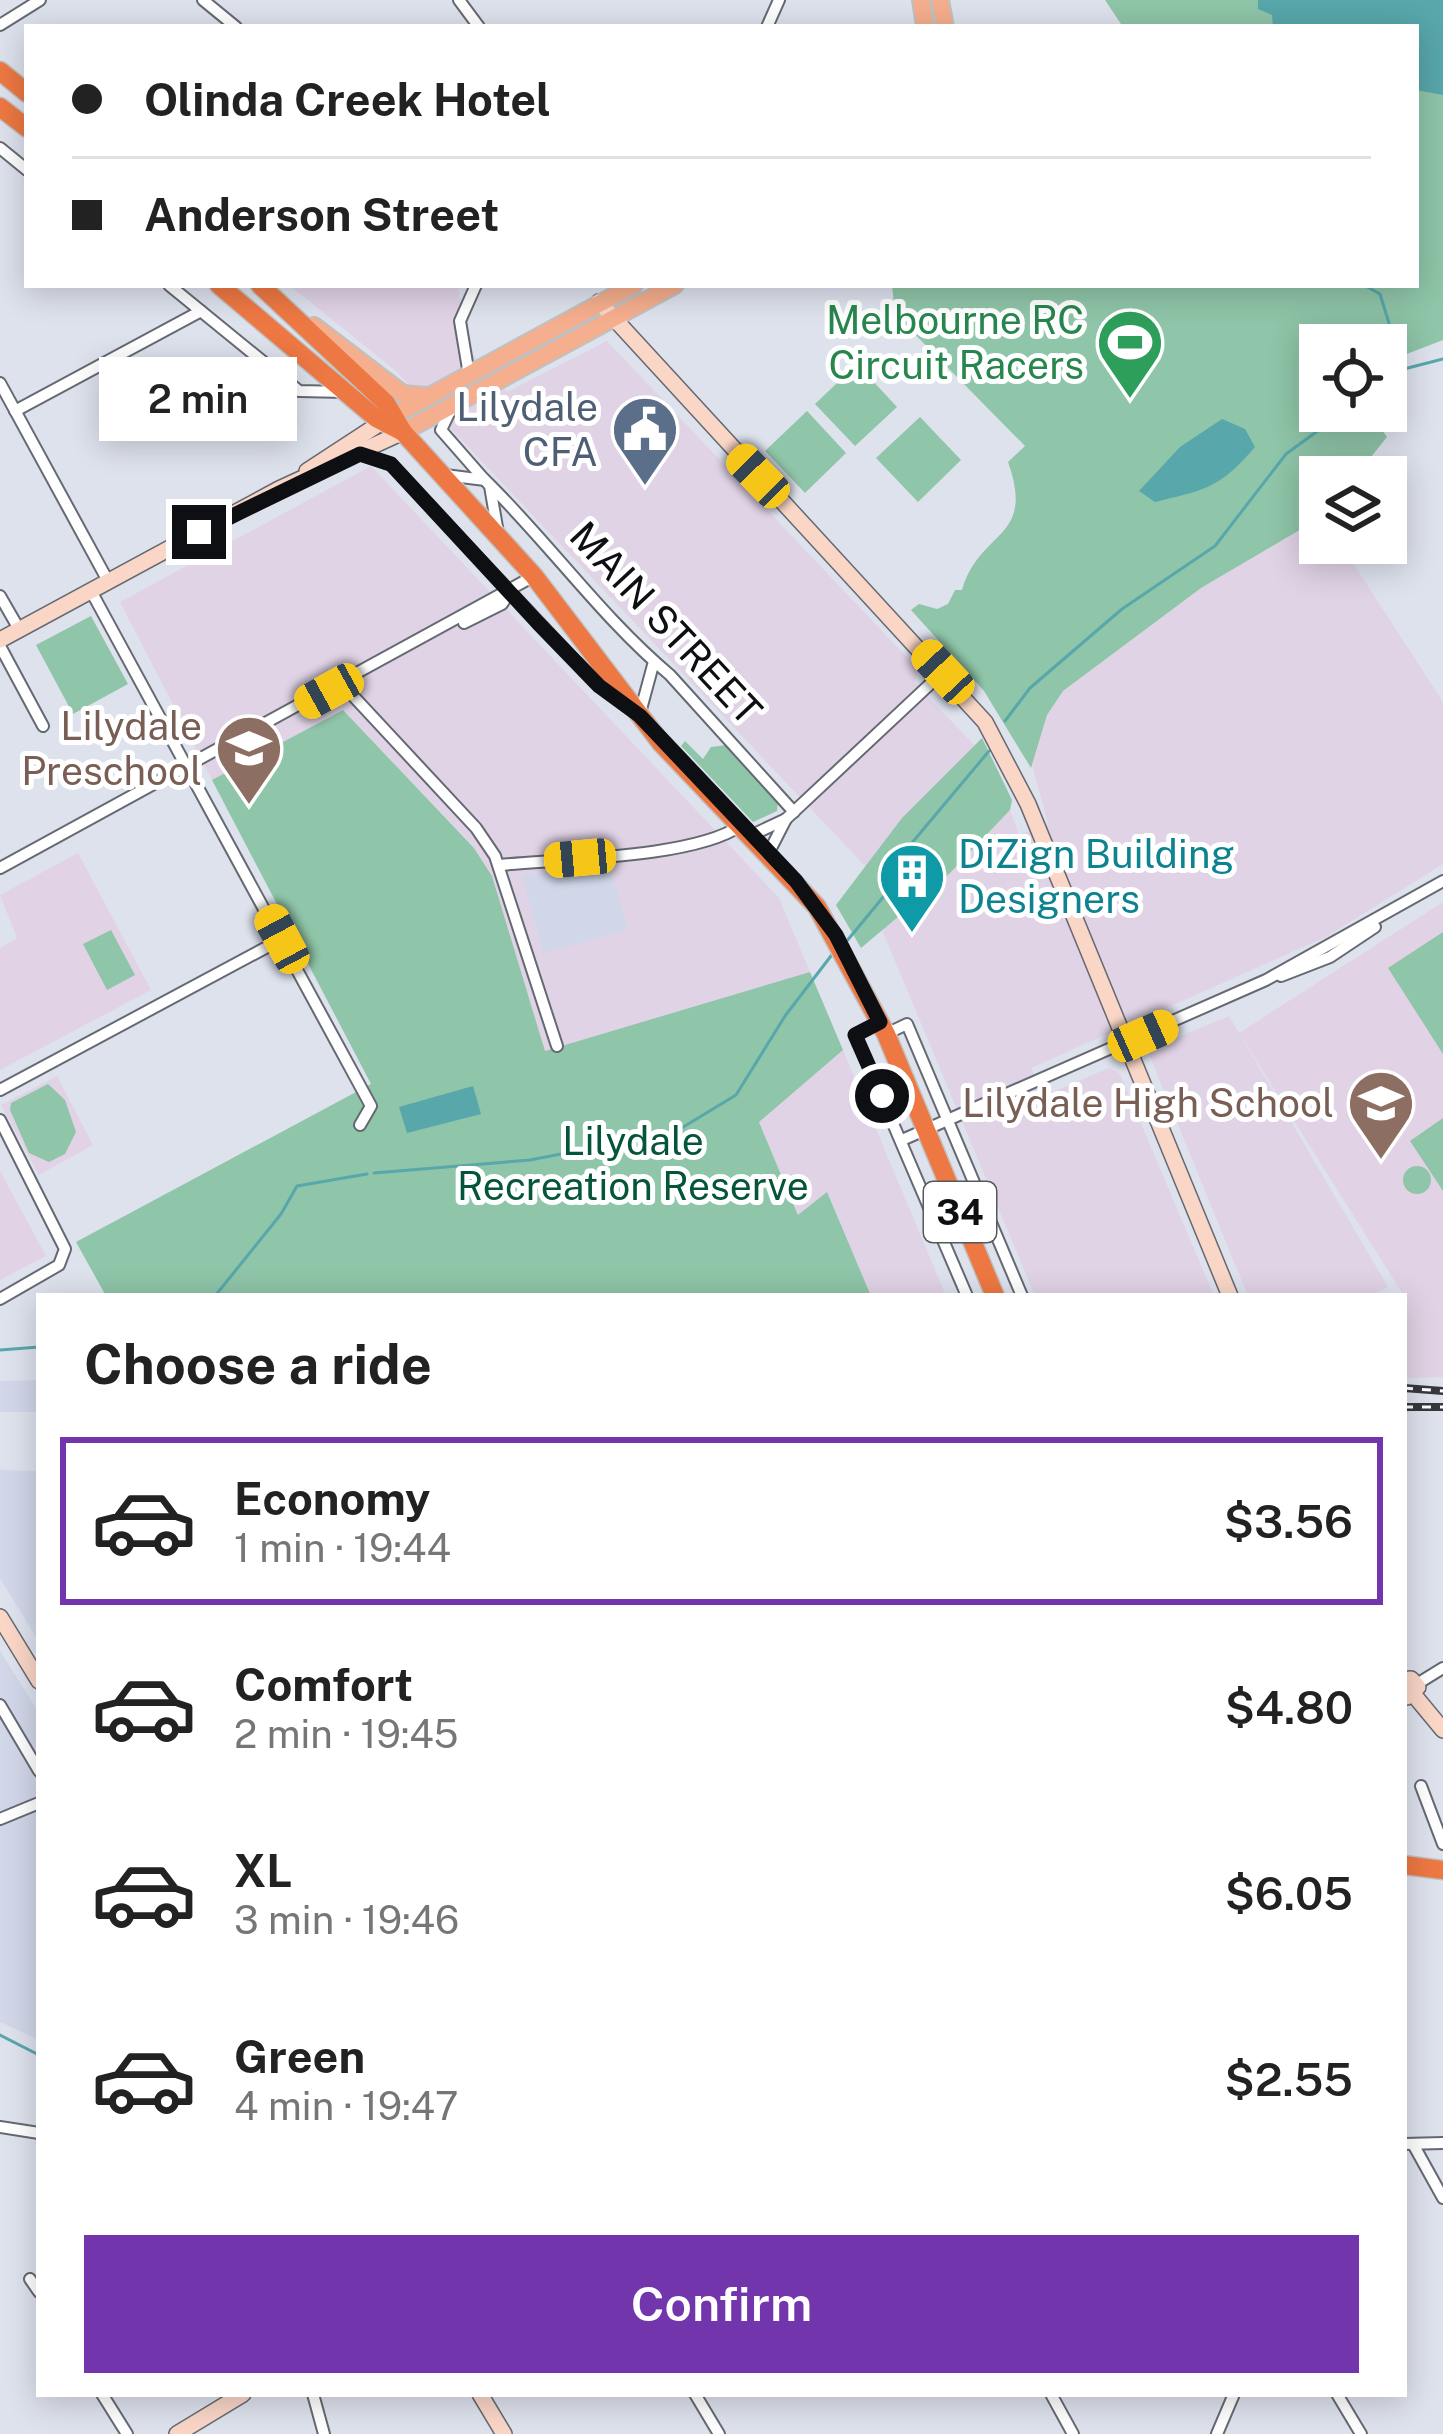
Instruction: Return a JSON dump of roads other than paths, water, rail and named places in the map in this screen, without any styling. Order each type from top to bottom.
[{"type":"highway","points":[[0,71],[24,91]]},
{"type":"highway","points":[[0,107],[24,126]]},
{"type":"highway","points":[[223,288],[348,393],[393,423]]},
{"type":"highway","points":[[264,288],[393,423]]},
{"type":"highway","name":"34","points":[[393,423],[498,533],[640,716],[836,935],[885,1032],[994,1293]]},
{"type":"highway","points":[[1407,1865],[1443,1870]]},
{"type":"main road","points":[[0,643],[393,423],[460,401],[473,383],[628,288]]},
{"type":"main road","points":[[276,298],[403,394],[433,393],[473,383],[670,288]]},
{"type":"main road","points":[[599,302],[943,672],[991,732],[1028,804],[1229,1293]]},
{"type":"main road","points":[[279,489],[360,454],[433,393]]},
{"type":"main road","points":[[0,1598],[4,1623],[36,1676]]},
{"type":"main road","points":[[4,1623],[36,1660]]},
{"type":"main road","points":[[1410,1689],[1443,1730]]},
{"type":"main road","points":[[177,2434],[238,2397]]},
{"type":"main road","points":[[482,2397],[504,2434]]},
{"type":"street","points":[[0,25],[40,0]]},
{"type":"street","points":[[203,0],[232,24]]},
{"type":"street","points":[[0,148],[24,168]]},
{"type":"street","points":[[173,288],[299,391],[348,393]]},
{"type":"street","points":[[473,383],[460,321],[475,288]]},
{"type":"street","points":[[15,411],[202,311]]},
{"type":"street","points":[[0,383],[108,581]]},
{"type":"street","name":"MAIN STREET","points":[[460,401],[443,418],[442,430],[653,665],[694,701],[790,815]]},
{"type":"street","points":[[360,454],[391,464],[595,682],[640,716],[653,665]]},
{"type":"street","points":[[445,475],[486,481],[498,533]]},
{"type":"street","points":[[0,868],[534,576]]},
{"type":"street","points":[[91,591],[371,1106],[360,1126]]},
{"type":"street","points":[[0,596],[19,629]]},
{"type":"street","points":[[0,643],[43,726]]},
{"type":"street","points":[[768,854],[790,815],[943,672]]},
{"type":"street","points":[[342,684],[476,828],[500,865],[556,1046]]},
{"type":"street","points":[[500,865],[643,852],[724,837],[790,815]]},
{"type":"street","points":[[902,1140],[1328,953],[1443,881]]},
{"type":"street","points":[[0,1090],[282,939]]},
{"type":"street","points":[[966,1293],[855,1035],[907,1024],[1021,1293]]},
{"type":"street","points":[[0,1120],[65,1252],[61,1263],[0,1299]]},
{"type":"street","points":[[1410,1689],[1443,1667]]},
{"type":"street","points":[[0,1705],[36,1766]]},
{"type":"street","points":[[1421,1786],[1443,1844]]},
{"type":"street","points":[[0,1819],[36,1804]]},
{"type":"street","points":[[0,2127],[36,2133]]},
{"type":"street","points":[[1409,2144],[1443,2144]]},
{"type":"street","points":[[1409,2144],[1443,2198]]},
{"type":"street","points":[[31,2278],[36,2287]]},
{"type":"street","points":[[104,2397],[127,2434]]},
{"type":"street","points":[[315,2397],[324,2434]]},
{"type":"street","points":[[696,2397],[719,2434]]},
{"type":"street","points":[[1053,2397],[1072,2434]]},
{"type":"street","points":[[1217,2434],[1233,2397]]},
{"type":"street","points":[[1339,2397],[1361,2434]]},
{"type":"water","points":[[1258,0],[1443,0],[1443,95],[1419,91],[1419,24],[1273,24],[1272,15],[1258,9]]},
{"type":"water","points":[[1222,419],[1245,429],[1255,447],[1232,471],[1199,490],[1155,502],[1139,491],[1180,447]]},
{"type":"water","points":[[473,1086],[481,1114],[407,1133],[399,1107]]},
{"type":"waterway","points":[[1369,288],[1380,294],[1389,324]]},
{"type":"waterway","points":[[1407,368],[1443,359]]},
{"type":"waterway","points":[[1005,721],[1030,688],[1122,609],[1215,546],[1286,454],[1316,432]]},
{"type":"waterway","points":[[846,942],[884,896],[906,850],[989,751]]},
{"type":"waterway","points":[[374,1173],[530,1160],[675,1132],[736,1095],[785,1016],[834,952]]},
{"type":"waterway","points":[[217,1293],[281,1214],[297,1186],[367,1174]]},
{"type":"waterway","points":[[0,1350],[36,1347]]},
{"type":"waterway","points":[[0,2035],[36,2053]]},
{"type":"railway","points":[[1407,1388],[1443,1391]]},
{"type":"railway","points":[[1407,1407],[1443,1407]]},
{"type":"place","name":"Melbourne RC Circuit Racers","points":[[1130,401]]},
{"type":"place","name":"Lilydale CFA","points":[[645,488]]},
{"type":"place","name":"Lilydale Preschool","points":[[249,807]]},
{"type":"place","name":"DiZign Building Designers","points":[[912,935]]},
{"type":"place","name":"Lilydale High School","points":[[1381,1162]]},
{"type":"park label","name":"Lilydale Recreation Reserve","points":[[633,1164]]}]
